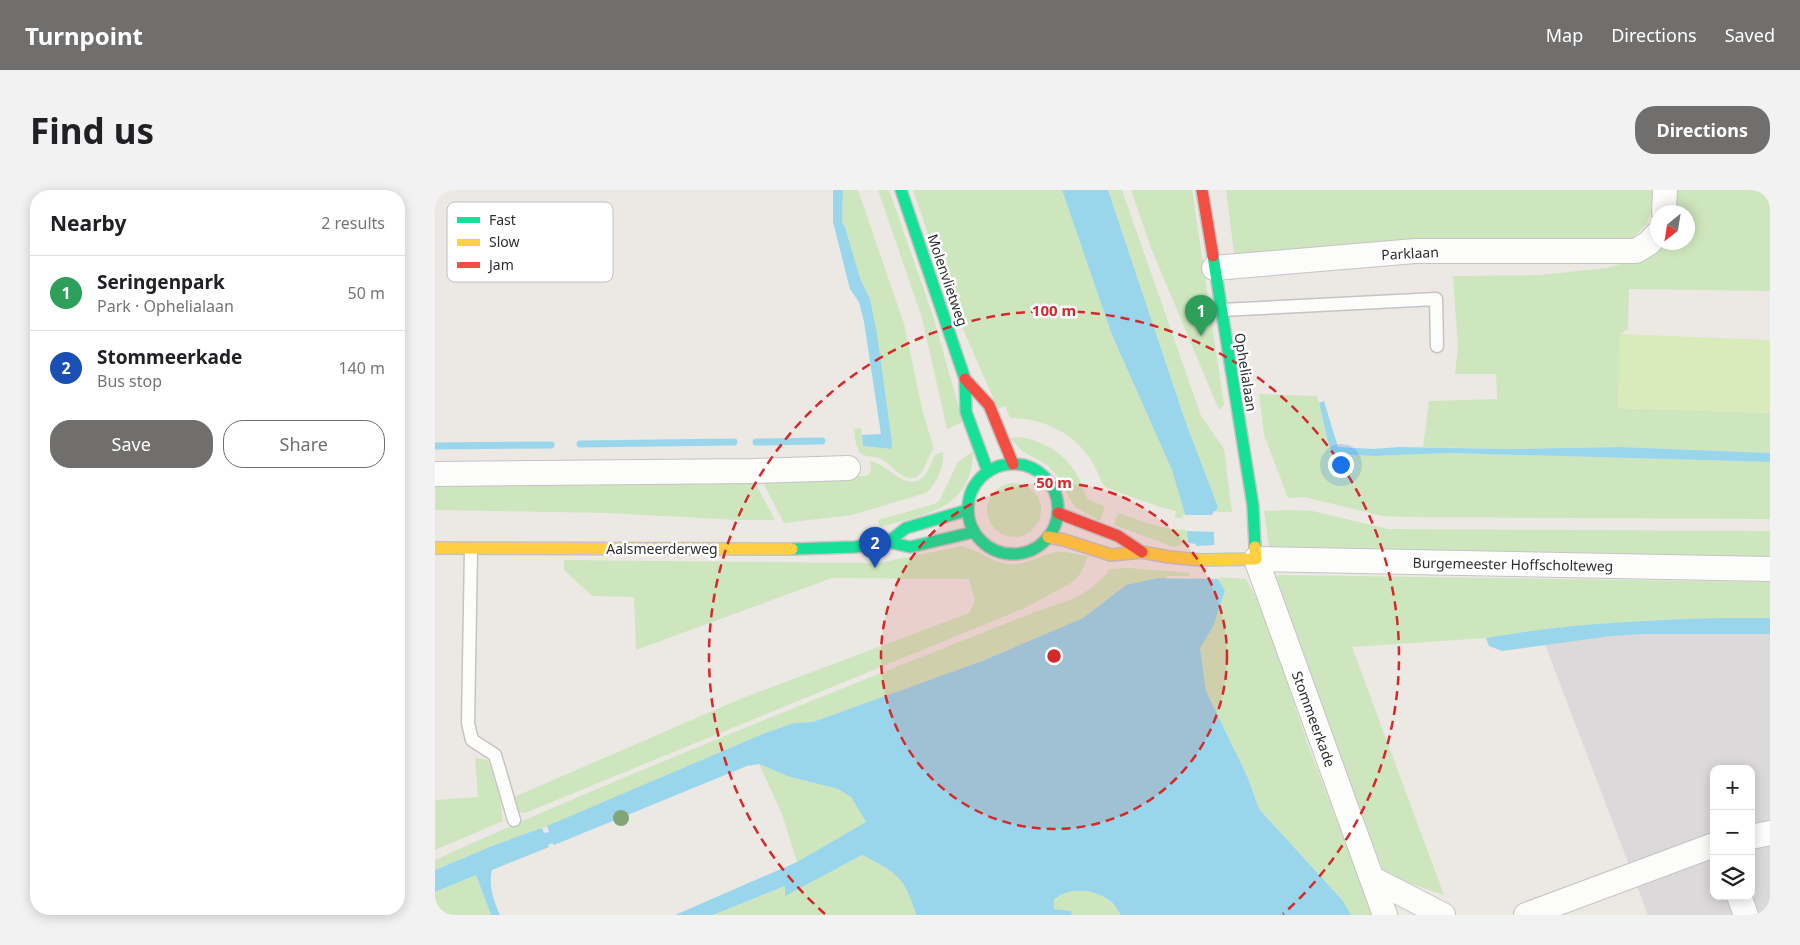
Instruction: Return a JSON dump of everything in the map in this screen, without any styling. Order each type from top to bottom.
[{"type":"street","name":"Molenvlietweg","points":[[901,190],[965,379],[967,412],[988,472]]},
{"type":"street","name":"Ophelialaan","points":[[1202,190],[1213,268],[1253,506],[1248,560]]},
{"type":"street","points":[[1665,190],[1665,205]]},
{"type":"street","name":"Parklaan","points":[[1213,268],[1415,251],[1636,251],[1650,242]]},
{"type":"street","name":"Molenvlietweg","points":[[965,379],[989,406],[1013,464]]},
{"type":"street","points":[[1013,464],[1028,467],[1042,475],[1055,492],[1058,513],[1053,530],[1039,546],[1016,554],[992,549],[982,542],[970,522],[968,510],[969,499],[979,479],[996,467],[1013,464]]},
{"type":"street","points":[[435,474],[746,471],[848,468]]},
{"type":"street","name":"Aalsmeerderweg","points":[[888,542],[906,528],[968,510]]},
{"type":"street","points":[[1058,513],[1118,536],[1142,552]]},
{"type":"street","name":"Aalsmeerderweg","points":[[435,548],[809,549],[855,547],[888,542],[910,547],[975,532]]},
{"type":"street","points":[[1048,537],[1064,540],[1111,555],[1142,552],[1201,560],[1248,560]]},
{"type":"street","name":"Burgemeester Hoffscholteweg","points":[[1248,560],[1770,569]]},
{"type":"street","name":"Stommeerkade","points":[[1248,560],[1373,879],[1385,915]]},
{"type":"street","points":[[1755,836],[1770,833]]},
{"type":"street","points":[[1526,915],[1710,846]]},
{"type":"street","points":[[1373,879],[1443,915]]},
{"type":"street","points":[[1740,900],[1746,915]]},
{"type":"lane","points":[[1221,310],[1435,299],[1437,346]]},
{"type":"lane","points":[[471,549],[468,723],[472,740],[495,755],[514,820]]},
{"type":"shaded area","points":[[1653,626],[1770,628],[1770,915],[1648,915],[1543,639]]},
{"type":"green space","points":[[843,190],[858,190],[904,324],[923,413],[934,449],[921,473],[913,478],[903,476],[881,459],[865,456],[856,445],[854,429],[861,428],[863,446],[891,449],[870,299],[860,278],[842,222]]},
{"type":"green space","points":[[878,190],[889,190],[933,316],[963,422],[947,429],[922,318]]},
{"type":"green space","points":[[913,190],[1062,190],[1112,335],[1172,469],[1186,518],[1175,518],[1176,511],[1107,488],[1103,485],[1095,467],[1082,448],[1064,433],[1044,423],[1010,418],[1005,406],[998,409],[953,306]]},
{"type":"green space","points":[[1108,190],[1122,190],[1201,416],[1224,449],[1232,512],[1215,512],[1218,507],[1186,423]]},
{"type":"green space","points":[[1131,190],[1192,190],[1224,405],[1219,410],[1151,248]]},
{"type":"green space","points":[[1226,190],[1655,190],[1655,204],[1650,205],[1650,215],[1646,224],[1634,238],[1614,244],[1234,254]]},
{"type":"green space","points":[[1677,190],[1770,190],[1770,291],[1629,289],[1628,329],[1620,334],[1618,408],[1770,413],[1770,453],[1620,447],[1508,449],[1423,447],[1429,401],[1497,399],[1496,374],[1455,374],[1458,347],[1453,276],[1540,275],[1607,268],[1645,256],[1652,250],[1695,250],[1695,205],[1677,205]]},
{"type":"green space","points":[[1620,334],[1770,340],[1770,413],[1618,408]]},
{"type":"green space","points":[[1259,394],[1317,396],[1328,442],[1334,454],[1375,456],[1449,453],[1770,462],[1770,519],[1403,517],[1383,516],[1304,497],[1288,498],[1264,435]]},
{"type":"green space","points":[[1018,437],[1047,446],[1063,457],[1075,472],[1088,499],[1105,507],[1100,521],[1076,508],[1061,480],[1054,472],[1047,465],[1022,451],[1010,438]]},
{"type":"green space","points":[[973,451],[971,471],[965,486],[955,498],[929,513],[880,527],[878,520],[939,501],[958,462]]},
{"type":"green space","points":[[943,452],[943,463],[939,474],[926,493],[852,515],[784,523],[760,477],[867,476],[871,471],[870,461],[883,466],[896,476],[909,482],[922,478],[936,454]]},
{"type":"green space","points":[[752,477],[775,520],[737,520],[609,513],[435,510],[435,484]]},
{"type":"green space","points":[[1009,483],[1019,483],[1029,487],[1037,495],[1041,510],[1037,525],[1029,533],[1019,537],[1009,537],[999,533],[991,525],[987,515],[987,505],[991,495],[999,487]]},
{"type":"green space","points":[[1264,511],[1312,511],[1388,529],[1770,531],[1770,558],[1272,549],[1269,546]]},
{"type":"green space","points":[[1118,513],[1161,527],[1188,530],[1188,543],[1174,547],[1114,525]]},
{"type":"green space","points":[[962,546],[996,561],[1008,564],[1027,562],[1057,552],[1088,556],[1081,573],[1071,583],[1027,607],[525,813],[520,812],[514,797],[740,699],[969,613],[975,601],[969,579],[832,578],[636,650],[634,597],[592,596],[564,570],[564,560],[879,563]]},
{"type":"green space","points":[[1129,568],[1191,573],[1191,579],[1158,578],[1126,585],[1083,618],[982,661],[813,722],[794,723],[765,733],[551,825],[497,844],[435,870],[435,860],[509,827],[732,733],[1032,613],[1075,598],[1093,587],[1110,569]]},
{"type":"green space","points":[[1280,575],[1770,582],[1770,618],[1652,620],[1562,628],[1486,638],[1352,647],[1444,895],[1385,875],[1272,577]]},
{"type":"green space","points":[[1216,577],[1246,579],[1263,611],[1308,745],[1373,915],[1351,915],[1343,901],[1259,809],[1248,778],[1206,691],[1200,648],[1213,627],[1225,591]]},
{"type":"green space","points":[[475,758],[488,760],[500,798],[503,821],[435,850],[435,800],[478,797]]},
{"type":"green space","points":[[759,764],[790,777],[838,789],[851,797],[866,822],[797,862],[782,814]]},
{"type":"green space","points":[[862,855],[883,866],[898,877],[908,892],[916,915],[713,915],[786,886],[785,895]]},
{"type":"green space","points":[[476,875],[491,915],[435,915],[435,892]]},
{"type":"green space","points":[[1076,890],[1102,896],[1121,915],[1072,915],[1071,911],[1054,909],[1054,900],[1056,898]]},
{"type":"water","points":[[833,190],[843,190],[842,222],[860,278],[870,299],[877,334],[892,443],[891,449],[863,446],[862,435],[881,434],[864,322],[859,302],[850,289],[833,222]]},
{"type":"water","points":[[1062,190],[1108,190],[1186,423],[1218,507],[1213,516],[1216,576],[1225,591],[1213,627],[1200,648],[1206,691],[1248,778],[1259,809],[1343,901],[1351,915],[1121,915],[1114,905],[1098,894],[1074,891],[1054,900],[1054,909],[1071,911],[1072,915],[916,915],[908,892],[898,877],[883,866],[862,855],[785,896],[785,886],[713,915],[675,915],[797,862],[866,822],[851,797],[838,789],[790,777],[759,764],[747,766],[554,845],[552,843],[548,845],[549,847],[492,870],[491,887],[500,915],[491,915],[476,875],[435,892],[435,870],[497,844],[542,828],[544,833],[549,832],[547,826],[765,733],[794,723],[813,722],[982,661],[1083,618],[1126,585],[1158,578],[1191,579],[1196,544],[1188,543],[1186,518],[1172,470],[1112,335]]},
{"type":"water","points":[[1324,401],[1338,447],[1373,449],[1399,447],[1508,449],[1620,447],[1770,453],[1770,462],[1449,453],[1375,456],[1333,454],[1328,442],[1319,403]]},
{"type":"water","points":[[1722,618],[1770,618],[1770,634],[1643,634],[1611,636],[1502,651],[1489,646],[1486,638],[1545,629],[1604,624]]},
{"type":"pier","points":[[1214,511],[1218,512],[1216,516],[1216,532],[1186,531],[1182,515],[1212,515]]},
{"type":"pier","points":[[1216,545],[1218,576],[1220,579],[1167,578],[1167,576],[1189,576],[1193,546]]},
{"type":"waterway","points":[[756,442],[822,441]]},
{"type":"waterway","points":[[580,444],[734,442]]},
{"type":"waterway","points":[[435,446],[551,445]]},
{"type":"traffic: fast","points":[[901,190],[965,379],[966,412],[988,472]]},
{"type":"traffic: fast","points":[[1213,256],[1253,506],[1255,547]]},
{"type":"traffic: fast","points":[[1013,464],[1030,468],[1045,477],[1054,492],[1058,509],[1054,526],[1045,541],[1030,550],[1013,554],[996,550],[981,541],[972,526],[968,509],[972,492],[981,477],[996,468],[1013,464]]},
{"type":"traffic: fast","points":[[888,542],[906,528],[968,510]]},
{"type":"traffic: fast","points":[[792,549],[855,547],[888,542],[910,547],[974,532]]},
{"type":"traffic: slow","points":[[1048,537],[1064,540],[1111,555],[1142,552],[1201,560],[1256,559],[1255,547]]},
{"type":"traffic: slow","points":[[435,548],[792,549]]},
{"type":"traffic: jam","points":[[1202,190],[1213,256]]},
{"type":"traffic: jam","points":[[965,379],[989,405],[1013,464]]},
{"type":"traffic: jam","points":[[1058,513],[1118,536],[1142,552]]},
{"type":"place","name":"Seringenpark","points":[[1201,336]]},
{"type":"place","name":"Stommeerkade","points":[[875,568]]}]
